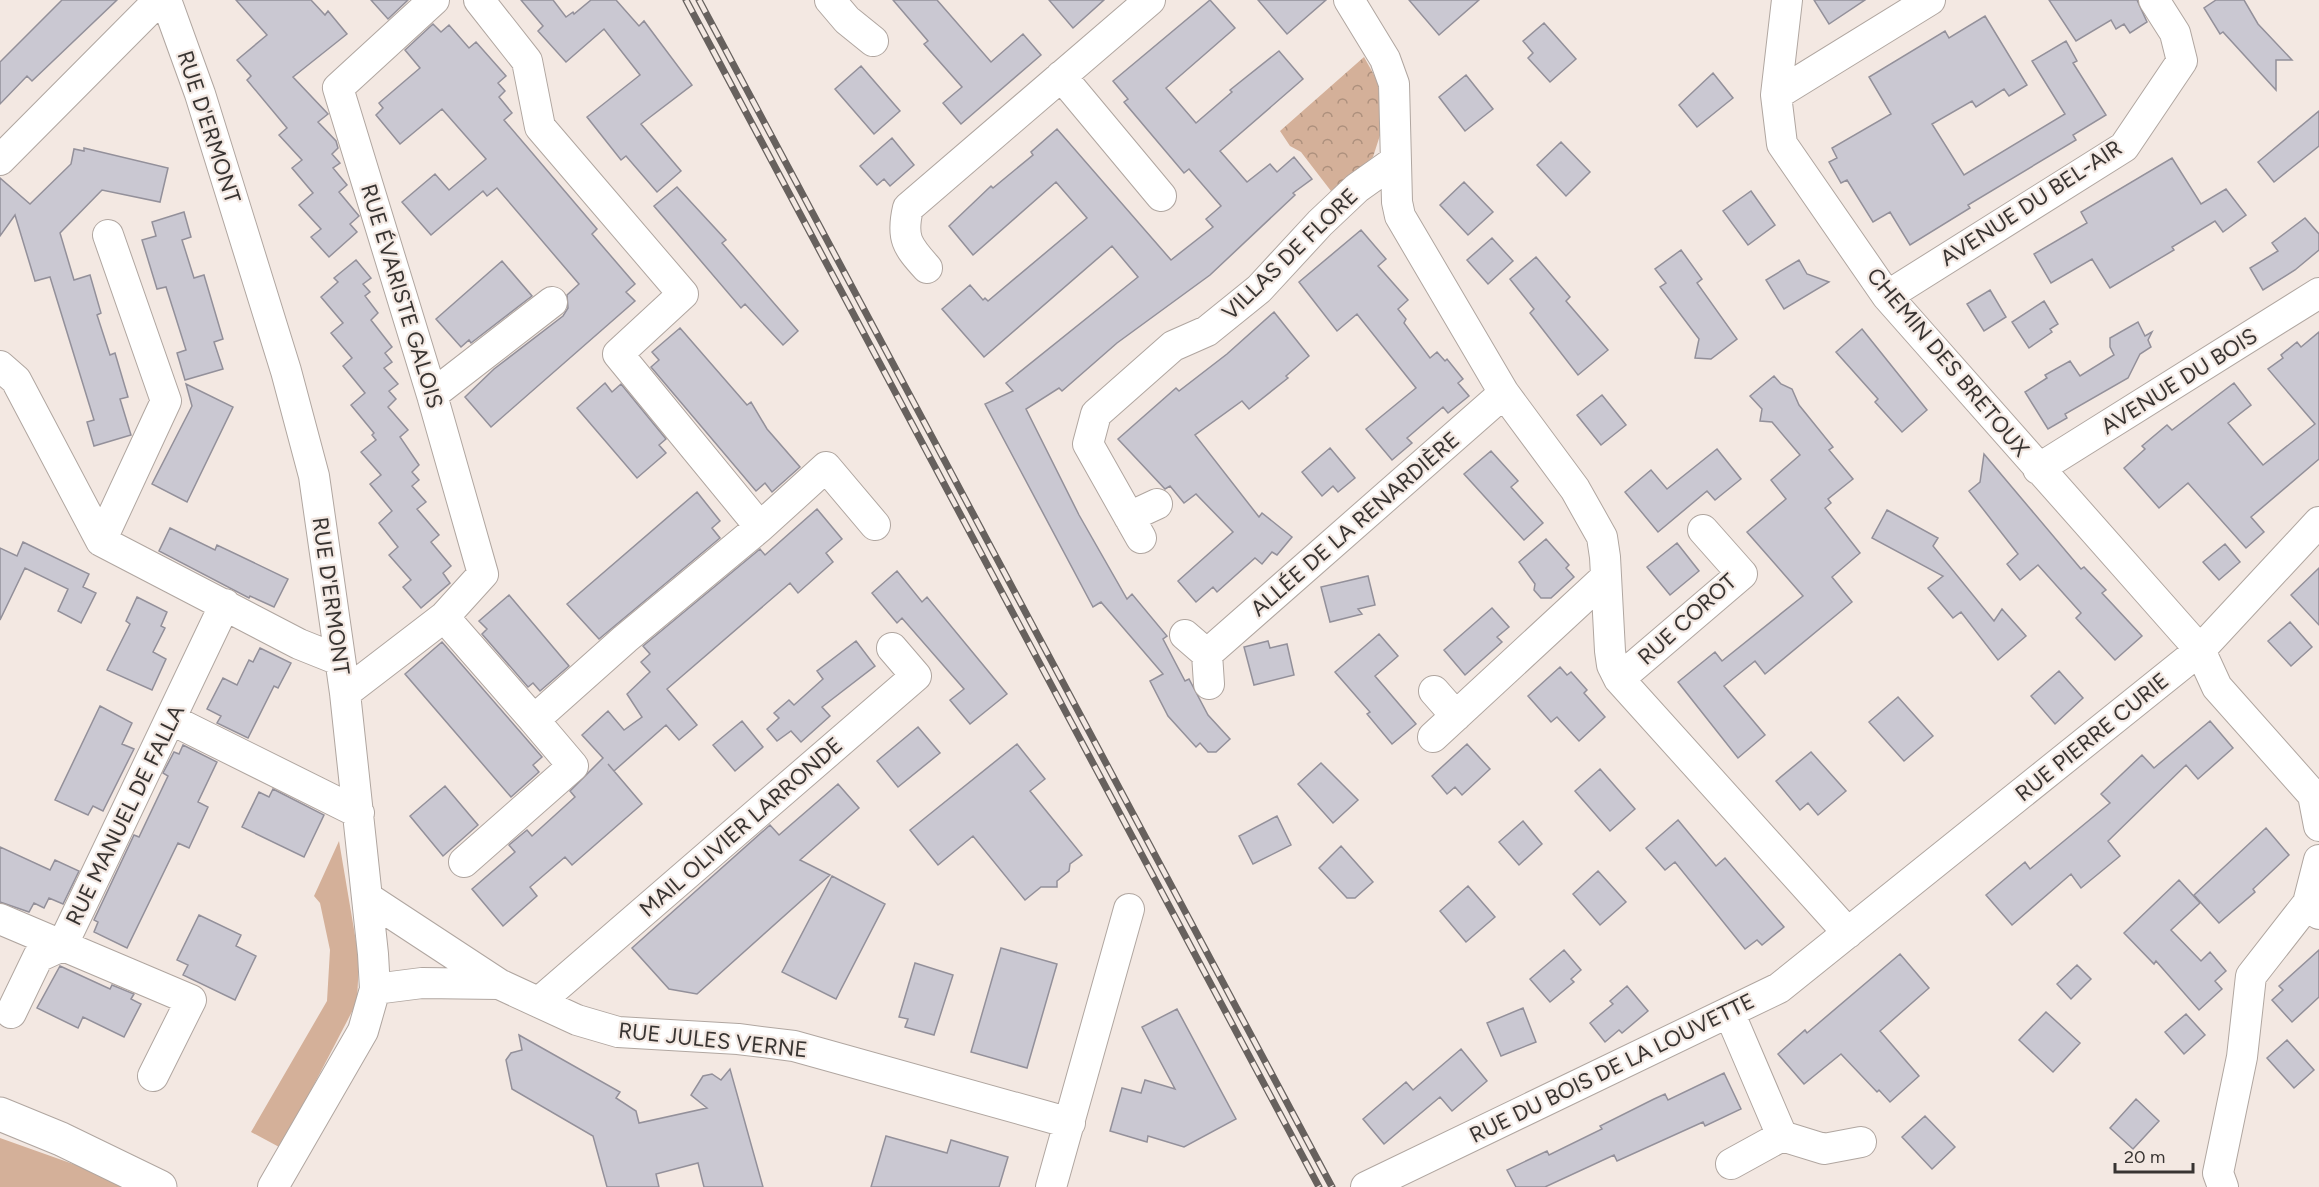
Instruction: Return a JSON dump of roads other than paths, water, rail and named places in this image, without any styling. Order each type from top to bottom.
[{"type":"street","points":[[0,160],[159,0]]},
{"type":"street","name":"RUE D'ERMONT","points":[[166,0],[200,94],[292,388],[314,476],[345,693],[374,954],[375,989],[363,1031],[273,1187]]},
{"type":"street","name":"RUE ÉVARISTE GALOIS","points":[[345,693],[444,617],[483,574],[432,395],[338,88],[434,0]]},
{"type":"street","points":[[479,0],[527,61],[540,127],[683,294],[618,354],[760,527]]},
{"type":"street","points":[[830,0],[847,20],[873,41]]},
{"type":"street","points":[[927,268],[909,248],[903,228],[908,208],[1150,0]]},
{"type":"street","points":[[1348,0],[1385,59],[1394,84],[1395,161],[1400,216],[1504,393],[1575,489],[1602,537],[1610,651],[1619,679],[1848,933]]},
{"type":"street","name":"CHEMIN DES BRETOUX","points":[[1787,0],[1776,94],[1782,144],[1887,296],[2200,650],[2217,687],[2313,795],[2319,826]]},
{"type":"street","points":[[1776,94],[1930,0]]},
{"type":"street","name":"AVENUE DU BEL-AIR","points":[[1887,296],[2124,147],[2182,61],[2175,33],[2154,0]]},
{"type":"street","points":[[1061,76],[1161,196]]},
{"type":"street","name":"VILLAS DE FLORE","points":[[1156,504],[1135,528],[1088,444],[1096,414],[1173,346],[1207,331],[1259,289],[1320,223],[1357,189],[1395,161]]},
{"type":"street","points":[[101,541],[166,401],[108,235]]},
{"type":"street","name":"AVENUE DU BOIS","points":[[2038,469],[2319,293]]},
{"type":"street","points":[[432,395],[552,302]]},
{"type":"street","points":[[0,366],[16,380],[101,541],[299,644],[339,660]]},
{"type":"street","name":"ALLÉE DE LA RENARDIÈRE","points":[[1207,654],[1504,393]]},
{"type":"street","points":[[534,720],[625,639],[760,527],[826,467],[875,525]]},
{"type":"street","name":"RUE PIERRE CURIE","points":[[1848,933],[2200,650],[2319,522]]},
{"type":"street","name":"RUE COROT","points":[[1619,679],[1742,574],[1703,530]]},
{"type":"street","points":[[1433,737],[1606,577]]},
{"type":"street","name":"RUE MANUEL DE FALLA","points":[[11,1013],[38,957],[62,946],[114,834],[172,720],[225,604]]},
{"type":"street","points":[[444,617],[573,766],[464,862]]},
{"type":"street","points":[[1185,635],[1207,654],[1209,684]]},
{"type":"street","name":"MAIL OLIVIER LARRONDE","points":[[539,1002],[916,676],[892,648]]},
{"type":"street","points":[[1434,691],[1456,716]]},
{"type":"street","points":[[172,720],[359,813]]},
{"type":"street","points":[[2223,1187],[2218,1173],[2242,1057],[2252,976],[2314,908],[2319,860]]},
{"type":"street","name":"RUE JULES VERNE","points":[[368,898],[499,984],[577,1020],[618,1032],[738,1039],[794,1046],[1070,1123]]},
{"type":"street","points":[[1051,1187],[1129,909]]},
{"type":"street","points":[[0,919],[191,1000],[153,1076]]},
{"type":"street","name":"RUE DU BOIS DE LA LOUVETTE","points":[[1366,1187],[1399,1180],[1779,988],[1848,933]]},
{"type":"street","points":[[374,954],[422,935]]},
{"type":"street","name":"RUE JULES VERNE","points":[[375,989],[422,983],[499,984]]},
{"type":"street","points":[[1729,1012],[1782,1136]]},
{"type":"street","points":[[0,1114],[61,1139],[160,1187]]},
{"type":"street","points":[[1731,1164],[1782,1136],[1824,1149],[1861,1142]]},
{"type":"railway","points":[[686,0],[1319,1187]]},
{"type":"railway","points":[[699,0],[1332,1187]]}]
